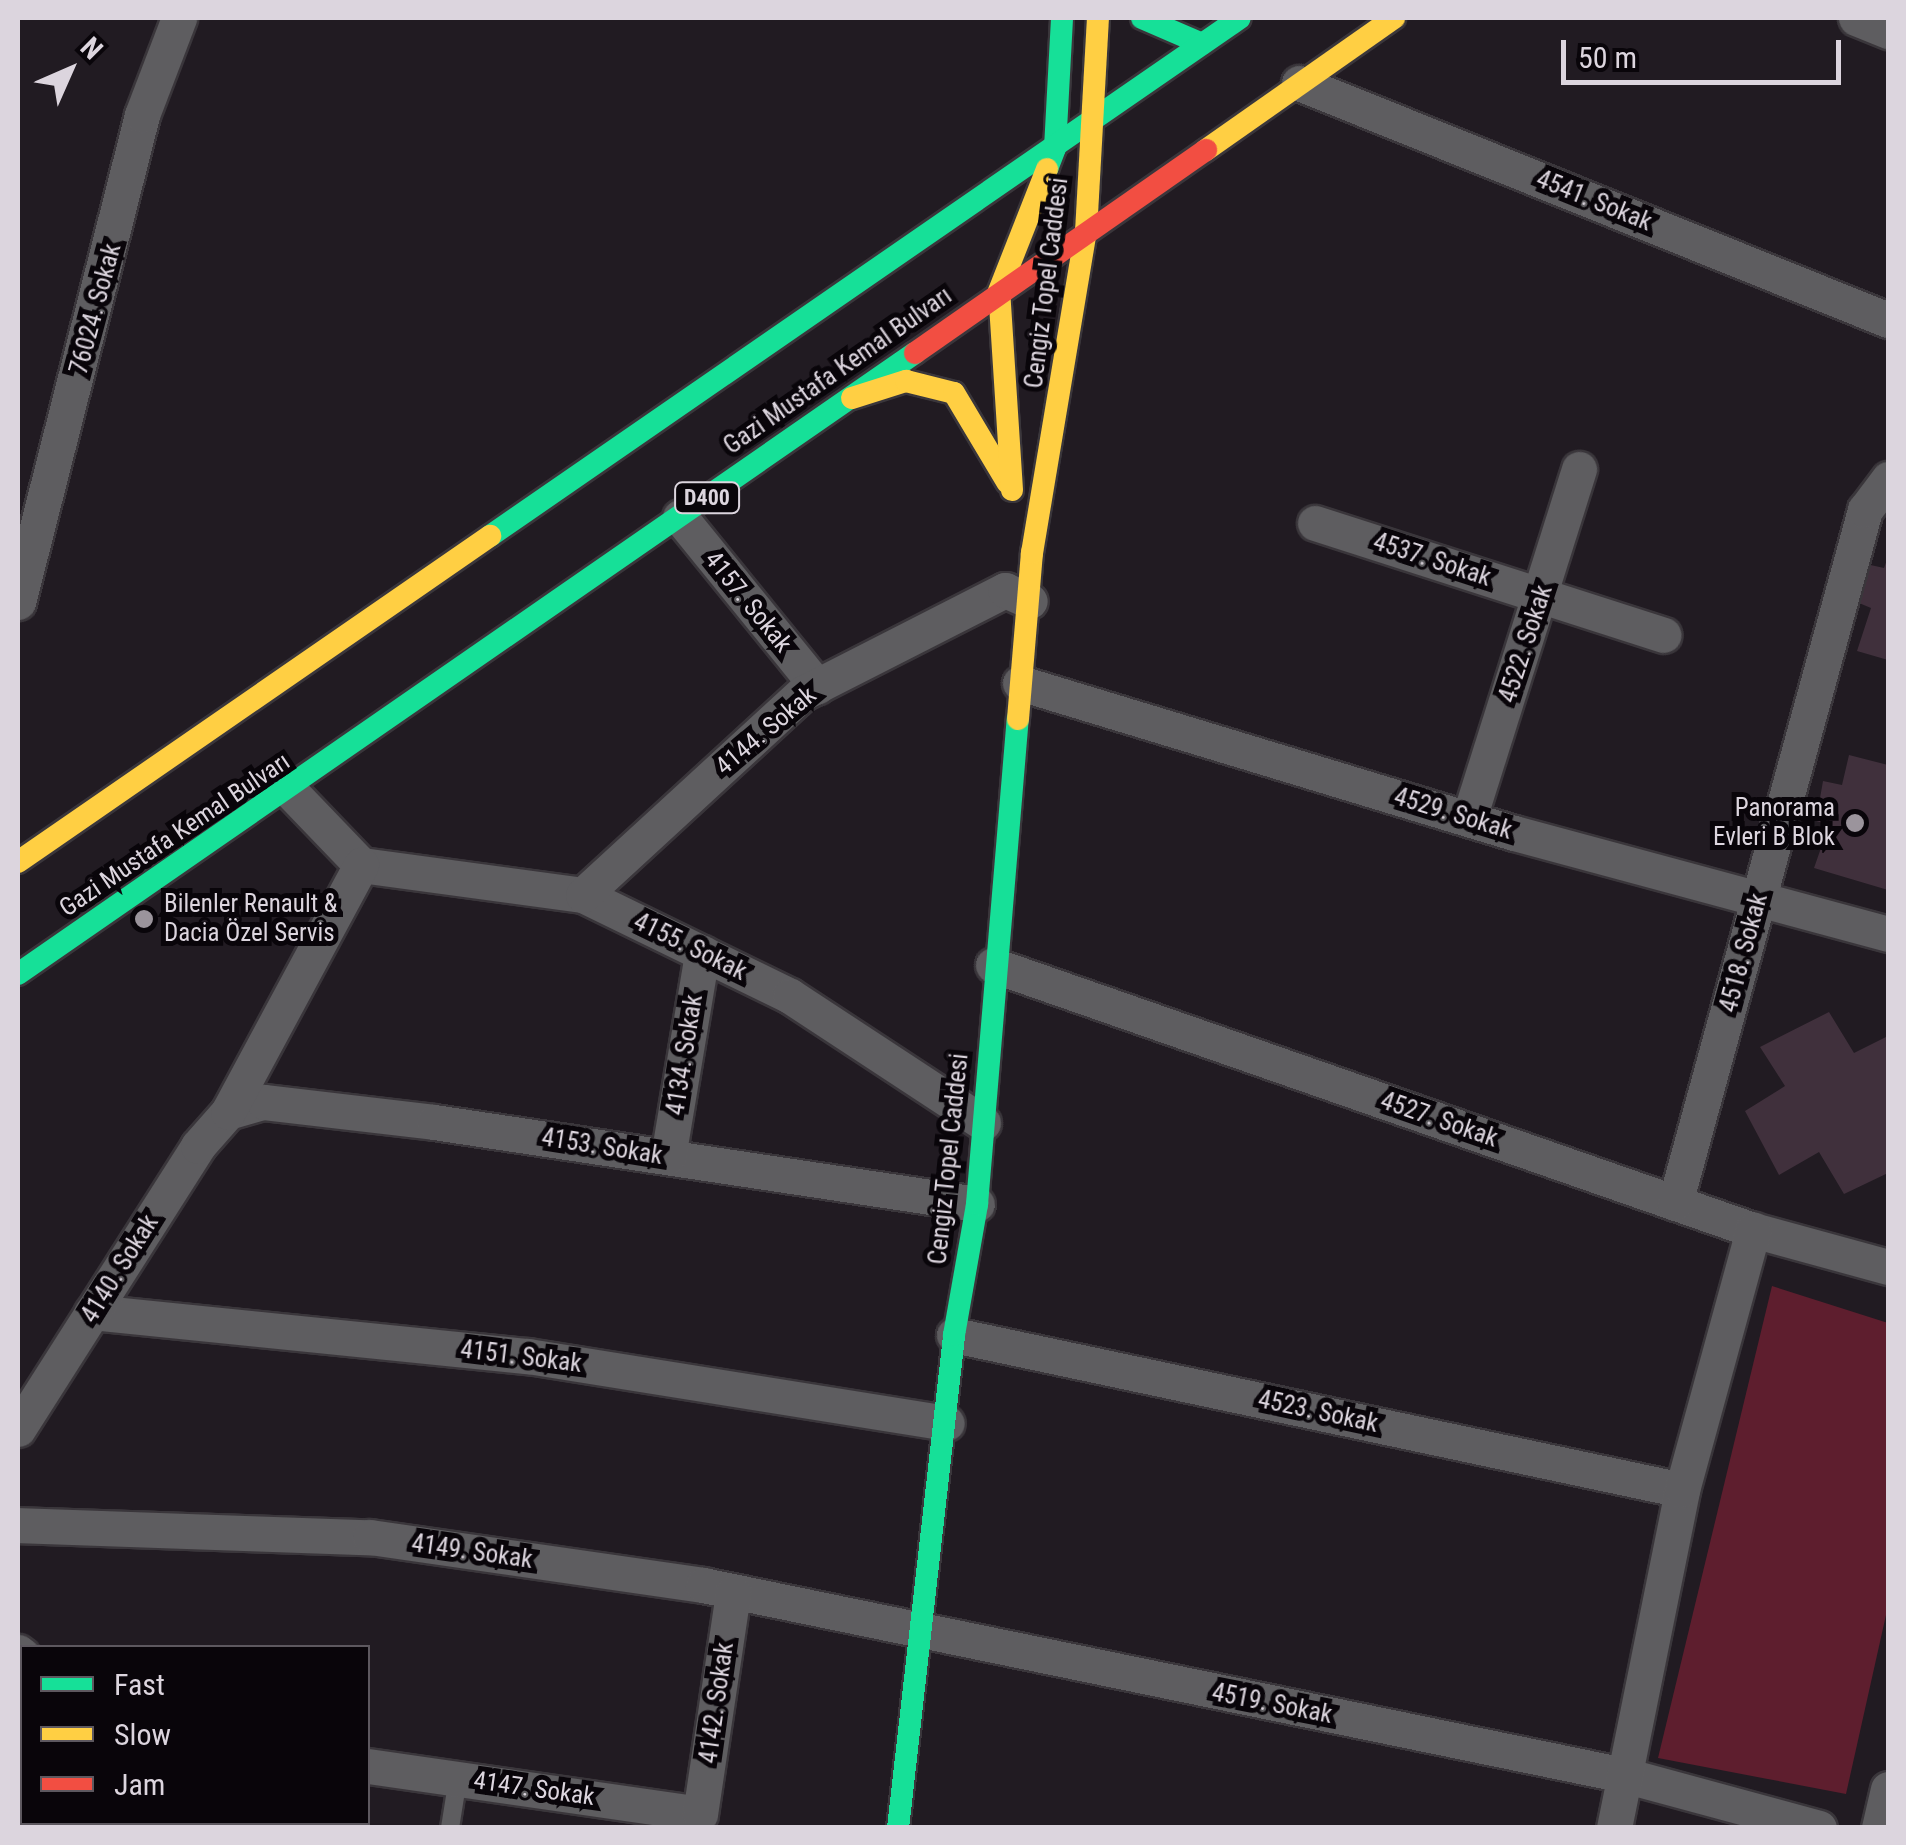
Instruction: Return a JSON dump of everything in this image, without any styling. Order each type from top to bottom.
[{"type":"main road","name":"Cengiz Topel Caddesi","points":[[1012,490],[999,291],[1055,148],[1062,18]]},
{"type":"main road","name":"Cengiz Topel Caddesi","points":[[898,1828],[954,1335],[977,1204],[992,965],[1032,553],[1086,232],[1098,18]]},
{"type":"main road","points":[[1142,18],[1202,44]]},
{"type":"main road","points":[[18,862],[1240,18]]},
{"type":"main road","name":"Gazi Mustafa Kemal Bulvarı","points":[[18,974],[290,791],[1394,18]]},
{"type":"main road","name":"Cengiz Topel Caddesi","points":[[849,399],[906,381],[954,393],[1012,490],[1032,553]]},
{"type":"street","name":"76024. Sokak","points":[[18,602],[142,115],[179,18]]},
{"type":"street","points":[[1856,18],[1888,31]]},
{"type":"street","name":"4541. Sokak","points":[[1300,83],[1888,320]]},
{"type":"street","name":"4522. Sokak","points":[[1469,818],[1543,596],[1579,469]]},
{"type":"street","name":"4518. Sokak","points":[[1675,1203],[1866,510],[1888,479]]},
{"type":"street","name":"4157. Sokak","points":[[680,517],[817,686]]},
{"type":"street","name":"4537. Sokak","points":[[1315,523],[1662,635]]},
{"type":"street","name":"4144. Sokak","points":[[583,895],[817,686],[1006,590],[1030,602]]},
{"type":"street","name":"4529. Sokak","points":[[1020,684],[1469,818],[1888,934]]},
{"type":"street","points":[[228,1112],[361,865],[290,791]]},
{"type":"street","name":"4155. Sokak","points":[[361,865],[583,895],[790,996],[983,1123]]},
{"type":"street","name":"4134. Sokak","points":[[668,1157],[702,953]]},
{"type":"street","name":"4527. Sokak","points":[[992,965],[1753,1230],[1888,1267]]},
{"type":"street","name":"4153. Sokak","points":[[228,1112],[264,1102],[977,1204]]},
{"type":"street","name":"4140. Sokak","points":[[18,1430],[198,1146],[228,1112]]},
{"type":"street","points":[[1614,1828],[1682,1490],[1753,1230]]},
{"type":"street","name":"4151. Sokak","points":[[92,1312],[528,1356],[947,1423]]},
{"type":"street","name":"4523. Sokak","points":[[954,1335],[1682,1490]]},
{"type":"street","name":"4149. Sokak","points":[[18,1525],[370,1537],[734,1592],[920,1632]]},
{"type":"street","name":"4142. Sokak","points":[[700,1814],[734,1592]]},
{"type":"street","name":"4519. Sokak","points":[[920,1632],[1624,1775],[1819,1828]]},
{"type":"street","name":"4147. Sokak","points":[[370,1766],[700,1814]]},
{"type":"street","points":[[1878,1828],[1888,1789]]},
{"type":"lane","points":[[450,1828],[458,1778]]},
{"type":"shaded area","points":[[1772,1286],[1888,1323],[1888,1606],[1846,1794],[1658,1758]]},
{"type":"building","points":[[1888,557],[1888,660],[1857,651],[1871,608],[1859,603],[1866,564],[1884,568]]},
{"type":"building","name":"Panorama Evleri B Blok","points":[[1849,755],[1888,765],[1888,890],[1814,868],[1829,825],[1816,821],[1823,781],[1842,785]]},
{"type":"building","points":[[1829,1012],[1854,1053],[1888,1036],[1888,1173],[1844,1194],[1819,1152],[1779,1175],[1745,1111],[1785,1086],[1760,1047]]},
{"type":"traffic: fast","points":[[1047,169],[1055,148],[1062,18]]},
{"type":"traffic: fast","points":[[1142,18],[1202,44]]},
{"type":"traffic: fast","points":[[490,536],[1240,18]]},
{"type":"traffic: fast","points":[[18,974],[915,353]]},
{"type":"traffic: fast","points":[[898,1828],[954,1335],[977,1204],[1018,719]]},
{"type":"traffic: slow","points":[[1018,719],[1032,553],[1086,232],[1098,18]]},
{"type":"traffic: slow","points":[[1206,150],[1394,18]]},
{"type":"traffic: slow","points":[[1012,490],[999,291],[1047,169]]},
{"type":"traffic: slow","points":[[852,398],[906,381],[954,393],[1007,482]]},
{"type":"traffic: slow","points":[[18,862],[490,536]]},
{"type":"traffic: jam","points":[[915,353],[1206,150]]},
{"type":"place","name":"Panorama Evleri B Blok","points":[[1855,823]]},
{"type":"place","name":"Bilenler Renault & Dacia Özel Servis","points":[[144,919]]}]
